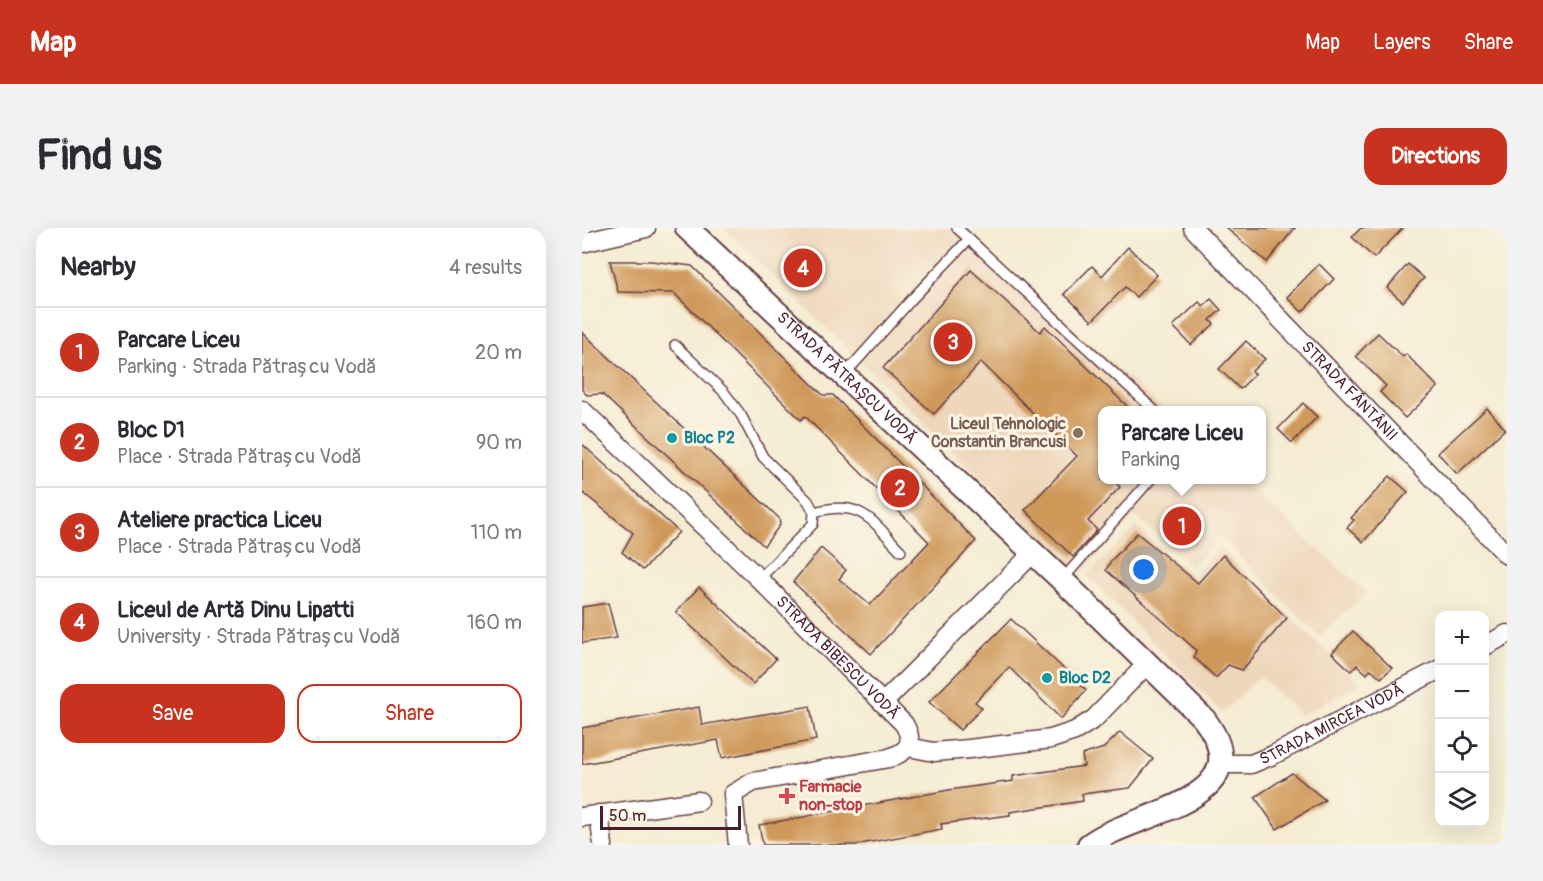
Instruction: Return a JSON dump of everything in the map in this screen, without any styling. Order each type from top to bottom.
[{"type":"street","points":[[582,243],[646,228]]},
{"type":"street","name":"STRADA PĂTRAȘCU VODĂ","points":[[687,228],[1062,580],[1204,719],[1215,733],[1220,750],[1219,764]]},
{"type":"street","name":"STRADA FÂNTÂNII","points":[[1193,228],[1507,555]]},
{"type":"street","name":"STRADA BIBESCU VODĂ","points":[[582,410],[759,579],[904,724],[910,734],[908,747]]},
{"type":"street","points":[[883,703],[1033,553]]},
{"type":"street","points":[[1489,644],[1507,634]]},
{"type":"street","points":[[738,845],[733,794],[753,782],[889,758],[901,754],[908,747],[934,752],[1051,739],[1075,731],[1094,718],[1148,664]]},
{"type":"street","name":"STRADA MIRCEA VODĂ","points":[[1219,764],[1251,764],[1435,672]]},
{"type":"street","points":[[1089,845],[1110,833],[1204,791],[1219,764]]},
{"type":"street","points":[[603,845],[591,816],[699,801]]},
{"type":"lane","points":[[957,228],[1149,406]]},
{"type":"lane","points":[[844,375],[969,239]]},
{"type":"lane","points":[[675,345],[724,392],[741,415],[763,457],[808,501],[814,512],[813,524],[759,579]]},
{"type":"lane","points":[[1062,580],[1146,484]]},
{"type":"lane","points":[[814,512],[832,507],[847,507],[860,512],[902,551]]},
{"type":"shaded area","points":[[724,228],[961,228],[1160,406],[1098,406],[1098,484],[1245,484],[1367,593],[1319,636],[1219,536],[1192,568],[1135,516],[1079,575]]},
{"type":"shaded area","points":[[1137,527],[1193,577],[1219,547],[1360,684],[1301,715],[1260,676],[1222,713],[1087,575]]},
{"type":"building","points":[[1226,228],[1295,228],[1267,262]]},
{"type":"building","points":[[1361,228],[1403,228],[1374,258],[1352,237]]},
{"type":"building","points":[[1128,247],[1157,275],[1136,297],[1125,287],[1092,321],[1064,294],[1092,266],[1102,276]]},
{"type":"building","points":[[610,261],[651,261],[692,266],[823,395],[833,395],[976,541],[871,654],[793,582],[821,548],[846,570],[839,579],[870,605],[929,542],[805,416],[801,420],[674,293],[618,292]]},
{"type":"building","points":[[1319,264],[1334,279],[1302,312],[1287,297]]},
{"type":"building","points":[[1408,264],[1424,278],[1403,302],[1387,288]]},
{"type":"building","points":[[971,270],[1040,332],[1045,326],[1127,406],[1098,406],[1098,484],[1117,484],[1120,487],[1088,521],[1097,530],[1073,557],[1025,510],[1077,456],[981,362],[934,414],[883,368]]},
{"type":"building","points":[[1211,299],[1221,310],[1210,320],[1214,324],[1191,345],[1173,326],[1199,302],[1203,306]]},
{"type":"building","name":"Bloc P2","points":[[582,332],[779,518],[780,525],[764,546],[602,394],[587,395],[582,390]]},
{"type":"building","points":[[1378,333],[1403,357],[1406,354],[1438,387],[1405,418],[1380,392],[1386,386],[1356,356]]},
{"type":"building","points":[[1246,341],[1265,359],[1252,371],[1255,374],[1240,389],[1219,369]]},
{"type":"building","points":[[1303,403],[1317,417],[1292,443],[1278,429]]},
{"type":"building","points":[[1487,408],[1505,429],[1457,474],[1438,453]]},
{"type":"building","points":[[582,444],[679,532],[643,570],[622,552],[633,533],[582,492]]},
{"type":"building","points":[[1390,476],[1408,492],[1363,542],[1347,528],[1354,520],[1351,518]]},
{"type":"building","points":[[1137,533],[1198,583],[1223,555],[1287,618],[1242,670],[1228,665],[1216,678],[1194,657],[1196,650],[1106,570],[1111,561]]},
{"type":"building","points":[[699,587],[776,659],[753,684],[676,612]]},
{"type":"building","points":[[608,603],[617,638],[582,643],[582,607]]},
{"type":"building","name":"Bloc D2","points":[[1011,619],[1086,690],[1061,719],[1009,667],[975,702],[982,708],[960,730],[929,702]]},
{"type":"building","points":[[1353,631],[1392,668],[1381,678],[1371,669],[1367,674],[1357,665],[1351,671],[1332,653]]},
{"type":"building","points":[[810,706],[816,740],[722,758],[718,740],[582,764],[582,728],[699,707],[702,725]]},
{"type":"building","points":[[1120,732],[1153,759],[1130,788],[1082,794],[1083,801],[1010,812],[1010,815],[941,824],[942,829],[855,845],[763,845],[759,825],[949,790],[1013,781],[1013,776],[1084,766],[1082,755],[1104,748]]},
{"type":"building","points":[[1292,773],[1325,800],[1277,829],[1255,797]]},
{"type":"place","name":"Liceul de Artă Dinu Lipatti","points":[[803,268]]},
{"type":"place","name":"Ateliere practica Liceu","points":[[953,342]]},
{"type":"place","name":"Liceul Tehnologic Constantin Brancusi","points":[[1078,433]]},
{"type":"place","name":"Bloc P2","points":[[672,438]]},
{"type":"place","name":"Bloc D1","points":[[900,488]]},
{"type":"place","name":"Parcare Liceu","points":[[1182,526]]},
{"type":"place","name":"Bloc D2","points":[[1047,678]]},
{"type":"place","name":"Farmacie non-stop","points":[[787,796]]}]
